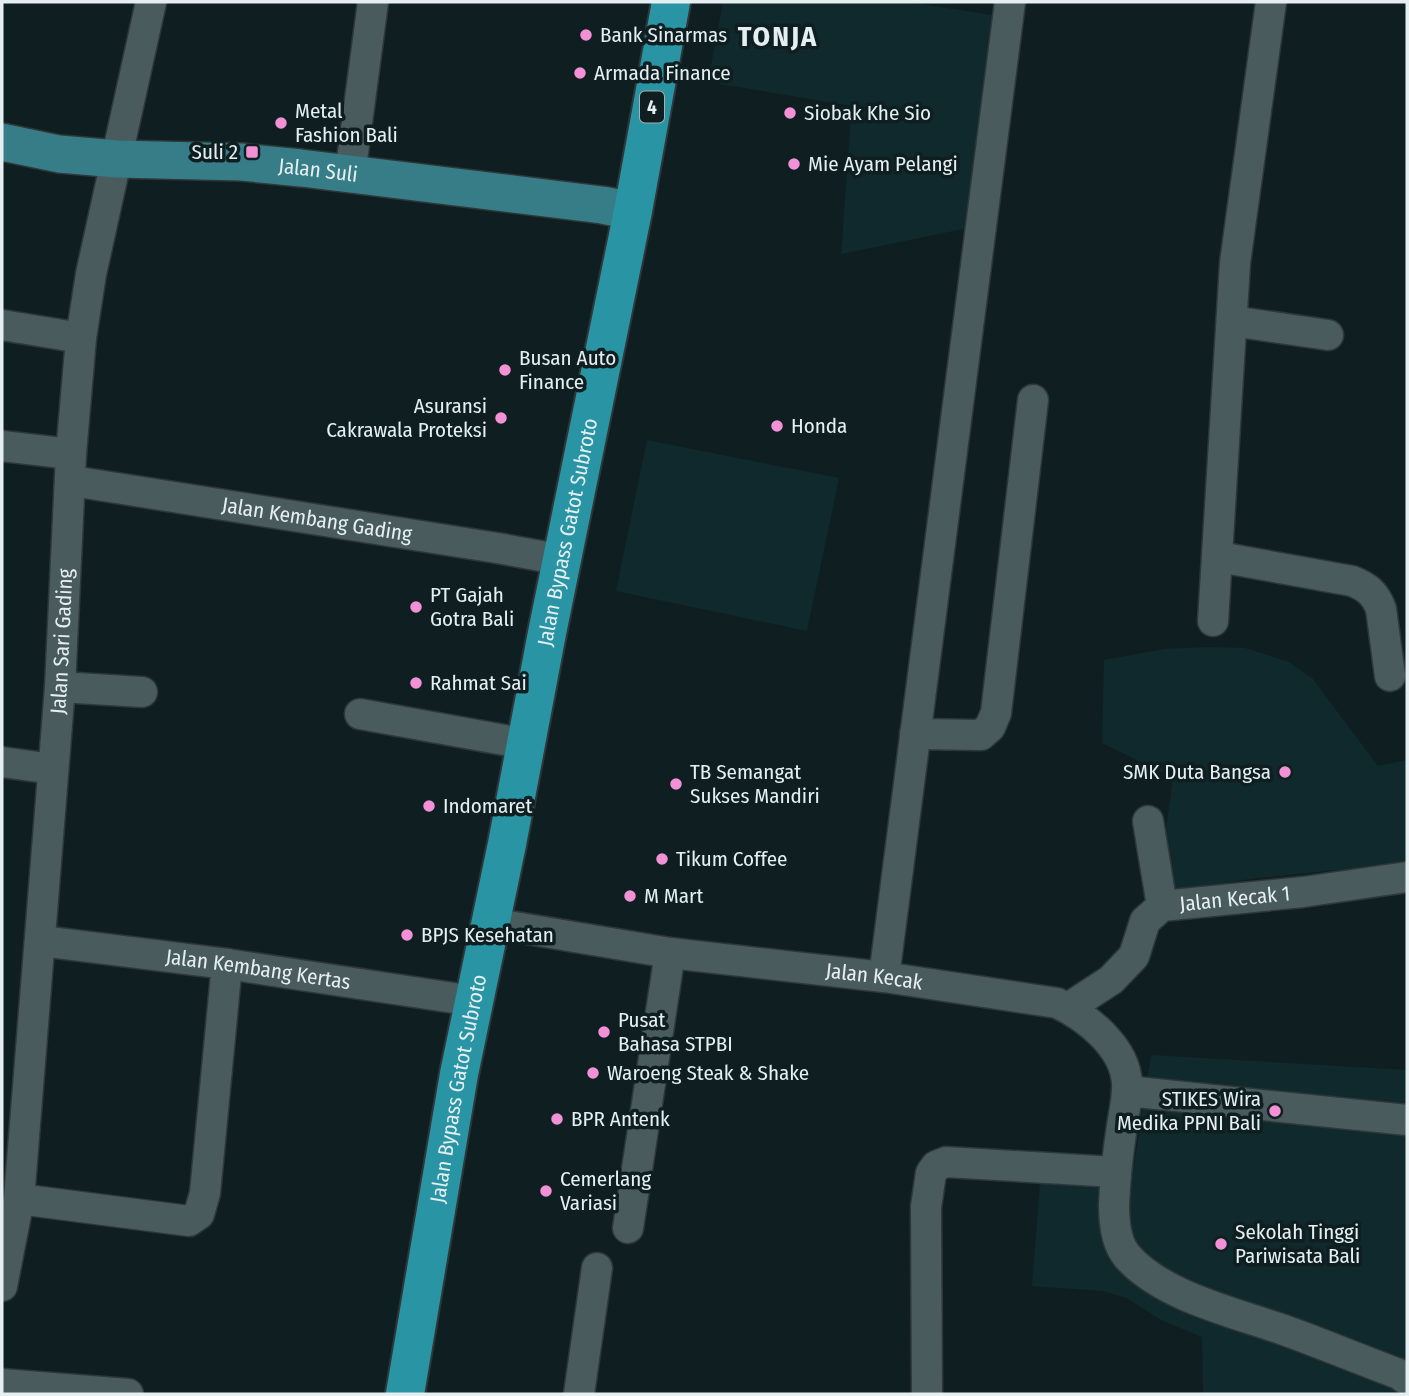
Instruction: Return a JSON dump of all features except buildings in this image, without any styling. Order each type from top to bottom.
[{"type":"highway","name":"Jalan Bypass Gatot Subroto","points":[[405,1394],[459,1074],[457,999],[491,923],[563,560],[617,208],[671,2]]},
{"type":"main road","name":"Jalan Suli","points":[[2,142],[59,154],[117,159],[241,162],[301,168],[617,208]]},
{"type":"street","name":"Jalan Sari Gading","points":[[2,1286],[19,1199],[13,1141],[41,941],[60,687],[62,611],[81,338],[91,274],[151,2]]},
{"type":"street","points":[[350,175],[373,2]]},
{"type":"street","points":[[884,977],[1010,2]]},
{"type":"street","points":[[1213,621],[1235,263],[1271,2]]},
{"type":"street","points":[[1232,321],[1328,335]]},
{"type":"street","points":[[2,325],[81,338]]},
{"type":"street","points":[[915,734],[982,734],[996,713],[1033,400]]},
{"type":"street","name":"Jalan Kembang Gading","points":[[2,446],[71,467],[563,560]]},
{"type":"street","points":[[1219,556],[1352,581],[1368,587],[1381,609],[1390,676]]},
{"type":"street","points":[[60,687],[142,692]]},
{"type":"street","points":[[360,715],[526,744]]},
{"type":"street","points":[[2,762],[53,769]]},
{"type":"street","points":[[1148,821],[1162,906]]},
{"type":"street","name":"Jalan Kecak 1","points":[[1068,1008],[1111,980],[1134,956],[1145,921],[1162,906],[1303,892],[1407,877]]},
{"type":"street","name":"Jalan Kecak","points":[[491,923],[670,953],[884,977],[1057,1003],[1068,1008],[1094,1027],[1121,1059],[1128,1082],[1115,1172],[1114,1219],[1119,1243],[1126,1255],[1145,1273],[1195,1300],[1301,1337],[1399,1374],[1407,1380]]},
{"type":"street","name":"Jalan Kembang Kertas","points":[[41,941],[227,964],[457,999]]},
{"type":"street","points":[[628,1228],[670,953]]},
{"type":"street","points":[[19,1199],[189,1221],[199,1214],[205,1194],[227,964]]},
{"type":"street","points":[[1127,1091],[1407,1120]]},
{"type":"street","points":[[927,1394],[926,1208],[931,1173],[936,1166],[946,1162],[1115,1172]]},
{"type":"street","points":[[579,1394],[597,1268]]},
{"type":"street","points":[[2,1384],[128,1394]]},
{"type":"shaded area","points":[[723,2],[909,2],[992,15],[968,228],[841,254],[852,106],[708,82]]},
{"type":"shaded area","points":[[647,440],[839,478],[807,631],[616,591]]},
{"type":"shaded area","name":"SMK Duta Bangsa","points":[[1245,648],[1289,662],[1313,679],[1378,766],[1407,760],[1407,862],[1384,870],[1335,870],[1243,880],[1157,896],[1173,778],[1102,743],[1104,660],[1164,649]]},
{"type":"shaded area","name":"Sekolah Tinggi Pariwisata Bali","points":[[1151,1055],[1407,1070],[1407,1394],[1203,1394],[1202,1337],[1161,1320],[1127,1298],[1103,1291],[1032,1286],[1042,1158],[1119,1170],[1134,1165]]},
{"type":"place","name":"Bank Sinarmas","points":[[586,35]]},
{"type":"place","name":"Armada Finance","points":[[580,73]]},
{"type":"place","name":"Siobak Khe Sio","points":[[790,113]]},
{"type":"place","name":"Metal Fashion Bali","points":[[281,123]]},
{"type":"place","name":"Suli 2","points":[[252,152]]},
{"type":"place","name":"Mie Ayam Pelangi","points":[[794,164]]},
{"type":"place","name":"Busan Auto Finance","points":[[505,370]]},
{"type":"place","name":"Asuransi Cakrawala Proteksi","points":[[501,418]]},
{"type":"place","name":"Honda","points":[[777,426]]},
{"type":"place","name":"PT Gajah Gotra Bali","points":[[416,607]]},
{"type":"place","name":"Rahmat Sai","points":[[416,683]]},
{"type":"place","name":"SMK Duta Bangsa","points":[[1285,772]]},
{"type":"place","name":"TB Semangat Sukses Mandiri","points":[[676,784]]},
{"type":"place","name":"Indomaret","points":[[429,806]]},
{"type":"place","name":"Tikum Coffee","points":[[662,859]]},
{"type":"place","name":"M Mart","points":[[630,896]]},
{"type":"place","name":"BPJS Kesehatan","points":[[407,935]]},
{"type":"place","name":"Pusat Bahasa STPBI","points":[[604,1032]]},
{"type":"place","name":"Waroeng Steak & Shake","points":[[593,1073]]},
{"type":"place","name":"STIKES Wira Medika PPNI Bali","points":[[1275,1111]]},
{"type":"place","name":"BPR Antenk","points":[[557,1119]]},
{"type":"place","name":"Cemerlang Variasi","points":[[546,1191]]},
{"type":"place","name":"Sekolah Tinggi Pariwisata Bali","points":[[1221,1244]]},
{"type":"district","name":"TONJA","points":[[778,36]]}]
